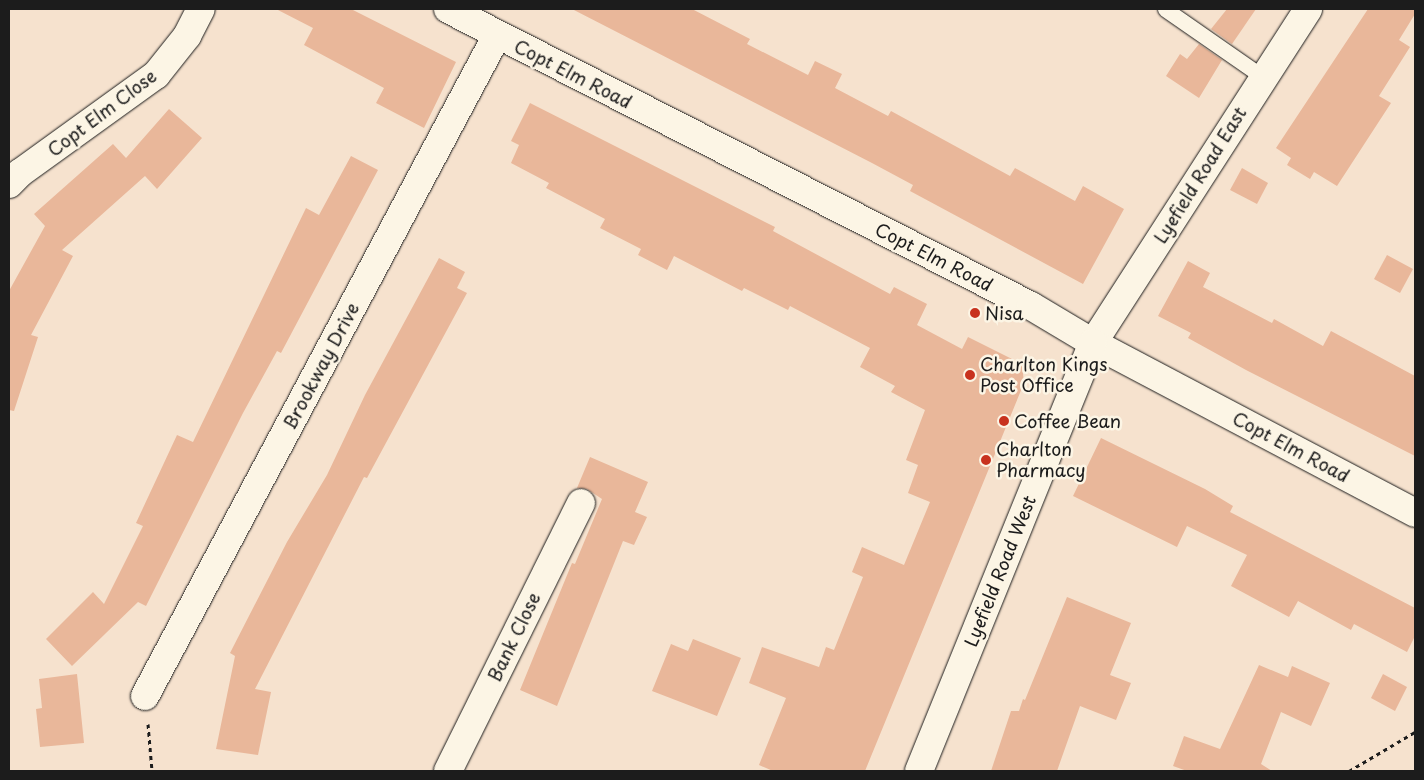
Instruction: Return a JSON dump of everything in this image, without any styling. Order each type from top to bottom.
[{"type":"street","name":"Copt Elm Close","points":[[9,184],[20,173],[156,75],[187,36],[201,9]]},
{"type":"street","name":"Copt Elm Road","points":[[448,9],[1032,306],[1093,342],[1415,514]]},
{"type":"street","name":"Lyefield Road East","points":[[1093,342],[1308,9]]},
{"type":"street","name":"Brookway Drive","points":[[145,696],[497,35]]},
{"type":"street","name":"Lyefield Road West","points":[[919,771],[1093,342]]},
{"type":"street","name":"Bank Close","points":[[448,771],[581,503]]},
{"type":"lane","points":[[1165,9],[1263,77]]},
{"type":"path","points":[[145,696],[152,771]]},
{"type":"path","points":[[1349,771],[1415,732]]},
{"type":"building","points":[[276,9],[351,9],[456,62],[424,128],[376,103],[384,88],[304,45],[313,28]]},
{"type":"building","points":[[572,9],[692,9],[750,39],[747,44],[808,75],[815,61],[842,74],[835,88],[888,116],[891,111],[1010,176],[1015,168],[1075,201],[1083,186],[1124,209],[1083,284],[910,191],[913,185]]},
{"type":"building","points":[[1227,9],[1256,9],[1232,44],[1211,29]]},
{"type":"building","points":[[1368,9],[1415,9],[1415,14],[1399,40],[1410,47],[1379,96],[1391,103],[1337,186],[1314,172],[1310,179],[1287,165],[1291,158],[1276,148]]},
{"type":"building","points":[[1199,44],[1222,60],[1199,98],[1166,76],[1180,54],[1187,59]]},
{"type":"building","points":[[530,103],[775,227],[773,231],[890,294],[894,287],[927,304],[917,325],[962,349],[968,337],[1022,364],[1024,383],[865,771],[773,771],[759,765],[786,698],[749,683],[762,647],[819,667],[826,647],[834,650],[863,577],[852,572],[862,547],[904,565],[930,502],[908,493],[918,465],[906,460],[925,410],[891,392],[895,386],[860,367],[870,348],[790,306],[788,310],[744,288],[742,291],[674,256],[667,270],[638,255],[641,249],[600,228],[605,219],[546,188],[549,183],[511,163],[519,145],[511,141]]},
{"type":"building","points":[[169,109],[202,138],[157,189],[145,176],[62,250],[73,256],[31,335],[38,337],[14,411],[9,410],[9,291],[45,226],[34,214],[113,144],[126,158]]},
{"type":"building","points":[[351,156],[378,170],[281,353],[277,351],[243,413],[146,606],[138,602],[72,666],[46,639],[93,592],[104,604],[143,526],[136,523],[177,435],[193,442],[306,208],[319,215]]},
{"type":"building","points":[[1242,168],[1268,183],[1257,204],[1230,190]]},
{"type":"building","points":[[1387,255],[1413,269],[1400,293],[1374,279]]},
{"type":"building","points":[[439,258],[465,272],[457,288],[467,293],[367,478],[364,477],[255,689],[271,692],[258,755],[216,749],[235,656],[230,653],[287,542],[327,475],[365,395]]},
{"type":"building","points":[[1188,261],[1210,273],[1203,287],[1272,323],[1274,319],[1323,346],[1331,331],[1415,376],[1415,456],[1246,370],[1188,338],[1191,333],[1158,316]]},
{"type":"building","points":[[1101,438],[1205,489],[1233,506],[1230,512],[1415,608],[1415,636],[1407,652],[1354,624],[1351,630],[1298,601],[1289,617],[1231,586],[1247,555],[1187,526],[1177,547],[1073,496]]},
{"type":"building","points":[[590,457],[648,482],[635,512],[647,517],[634,545],[623,541],[557,706],[520,690],[572,563],[575,564],[602,499],[587,489],[577,488]]},
{"type":"building","points":[[1067,597],[1131,623],[1110,675],[1131,683],[1116,720],[1080,706],[1057,771],[991,771],[1011,711],[1019,711],[1023,699],[1025,700]]},
{"type":"building","points":[[693,639],[741,658],[717,716],[652,691],[671,644],[688,651]]},
{"type":"building","points":[[1259,665],[1288,677],[1292,666],[1330,683],[1311,726],[1281,712],[1261,764],[1272,771],[1187,771],[1173,766],[1184,736],[1220,749]]},
{"type":"building","points":[[77,674],[84,743],[40,747],[36,709],[42,708],[39,679]]},
{"type":"building","points":[[1383,674],[1407,687],[1395,711],[1371,698]]},
{"type":"place","name":"Nisa","points":[[975,313]]},
{"type":"place","name":"Charlton Kings Post Office","points":[[970,375]]},
{"type":"place","name":"Coffee Bean","points":[[1004,421]]},
{"type":"place","name":"Charlton Pharmacy","points":[[986,460]]}]
